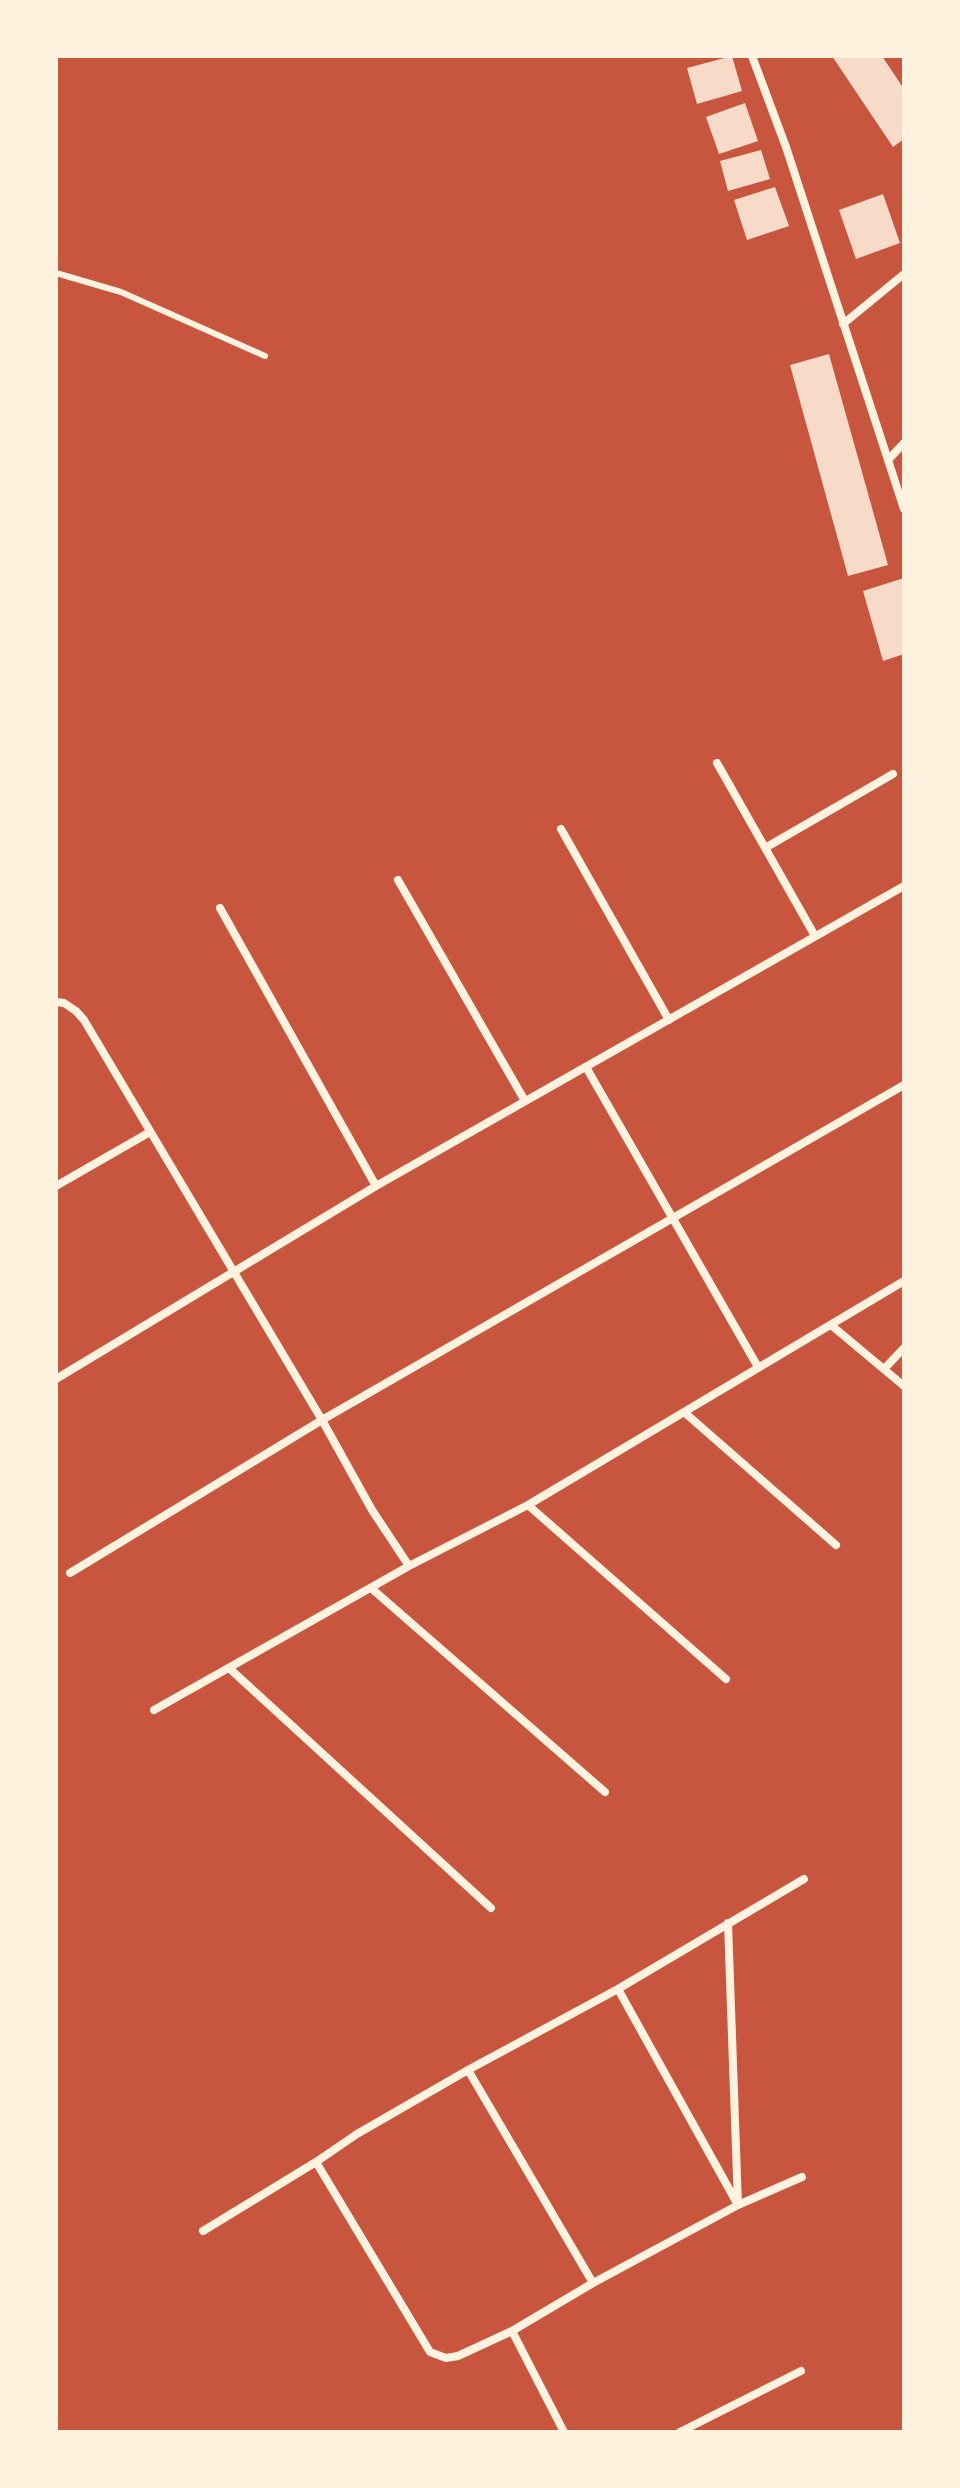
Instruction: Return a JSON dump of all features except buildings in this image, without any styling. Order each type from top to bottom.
[{"type":"street","points":[[752,56],[786,147],[904,509]]},
{"type":"street","points":[[843,324],[904,274]]},
{"type":"street","points":[[888,460],[904,443]]},
{"type":"street","points":[[717,763],[815,936]]},
{"type":"street","points":[[765,848],[893,774]]},
{"type":"street","points":[[561,829],[669,1020]]},
{"type":"street","points":[[398,880],[525,1101]]},
{"type":"street","points":[[56,1379],[376,1186],[904,886]]},
{"type":"street","points":[[220,908],[376,1186]]},
{"type":"street","points":[[56,1002],[64,1003],[84,1020],[322,1420],[372,1510],[409,1566]]},
{"type":"street","points":[[586,1067],[758,1367]]},
{"type":"street","points":[[70,1573],[322,1420],[904,1085]]},
{"type":"street","points":[[56,1186],[150,1132]]},
{"type":"street","points":[[154,1710],[409,1566],[528,1505],[904,1281]]},
{"type":"street","points":[[831,1325],[904,1386]]},
{"type":"street","points":[[884,1369],[904,1348]]},
{"type":"street","points":[[684,1412],[836,1545]]},
{"type":"street","points":[[528,1505],[726,1679]]},
{"type":"street","points":[[371,1588],[605,1792]]},
{"type":"street","points":[[229,1668],[491,1908]]},
{"type":"street","points":[[203,2231],[357,2134],[618,1989],[804,1879]]},
{"type":"street","points":[[728,1923],[738,2205]]},
{"type":"street","points":[[618,1989],[738,2205]]},
{"type":"street","points":[[468,2070],[593,2283]]},
{"type":"street","points":[[316,2162],[430,2352],[446,2358],[458,2356],[512,2331],[593,2283],[738,2205],[802,2177]]},
{"type":"street","points":[[512,2331],[564,2432]]},
{"type":"street","points":[[680,2432],[801,2371]]},
{"type":"lane","points":[[56,273],[121,292],[265,356]]}]
